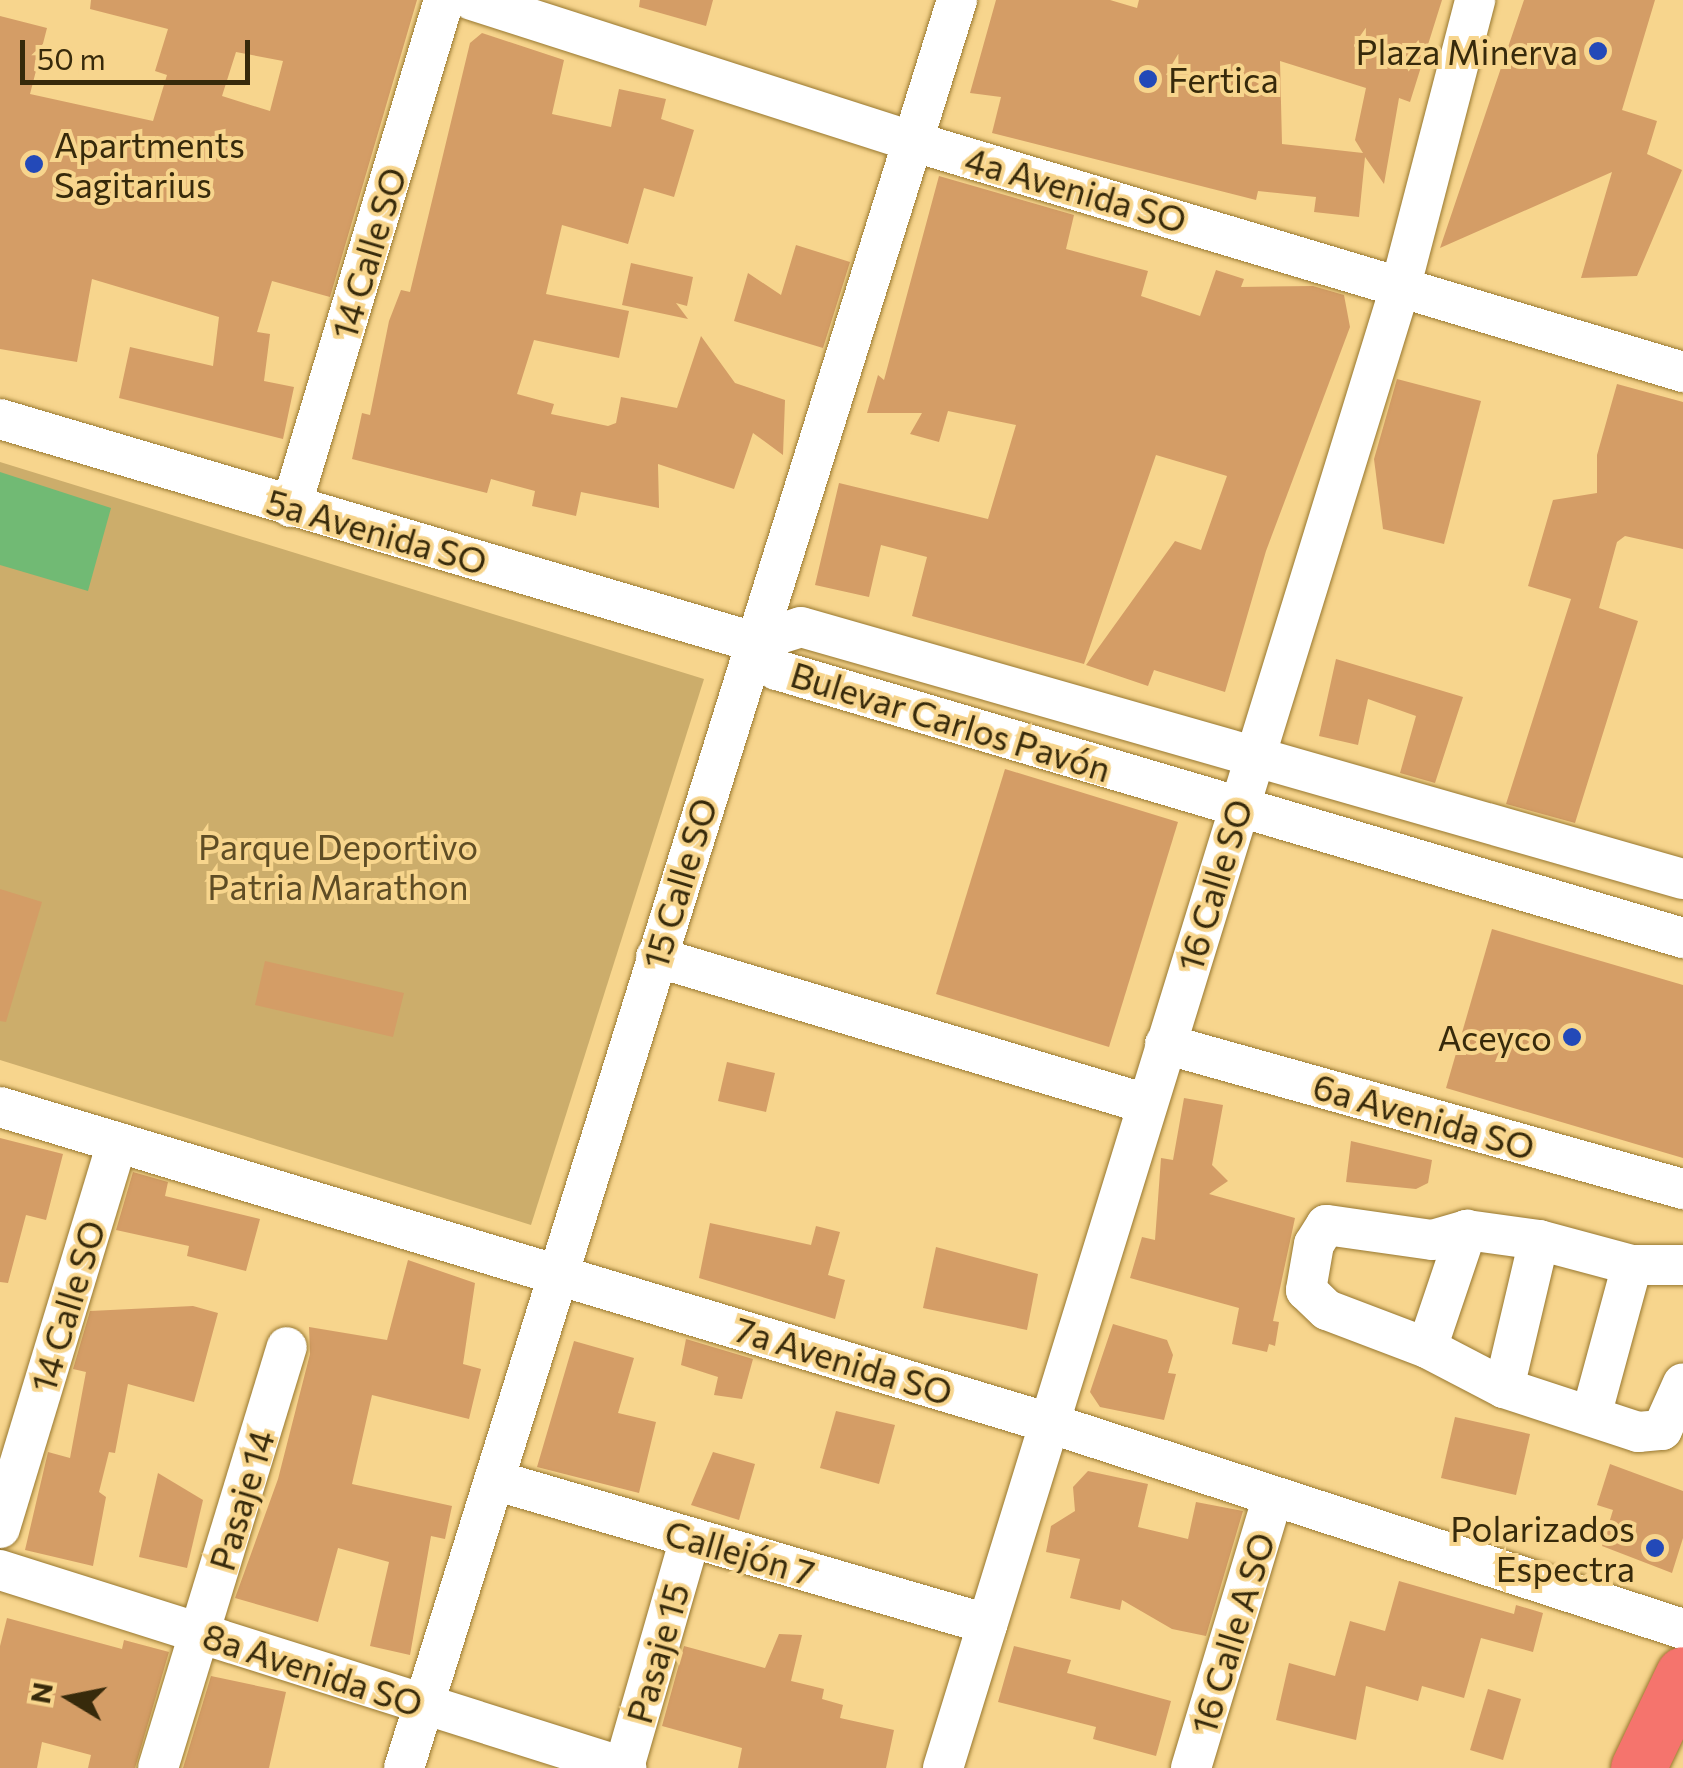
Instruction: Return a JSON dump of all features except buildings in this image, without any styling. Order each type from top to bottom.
[{"type":"highway","points":[[1638,1768],[1683,1674]]},
{"type":"street","name":"14 Calle SO","points":[[292,506],[444,0]]},
{"type":"street","name":"4a Avenida SO","points":[[472,0],[915,142],[1683,372]]},
{"type":"street","name":"15 Calle SO","points":[[404,1768],[957,0]]},
{"type":"street","name":"16 Calle SO","points":[[943,1768],[1401,285],[1475,0]]},
{"type":"street","name":"5a Avenida SO","points":[[0,420],[754,642]]},
{"type":"street","name":"Bulevar Carlos Pavón","points":[[1683,879],[800,627],[754,642],[777,670],[1683,938]]},
{"type":"street","points":[[656,958],[1147,1104]]},
{"type":"street","name":"6a Avenida SO","points":[[1165,1044],[1683,1189]]},
{"type":"street","name":"7a Avenida SO","points":[[0,1107],[1049,1423],[1683,1629]]},
{"type":"street","name":"14 Calle SO","points":[[0,1528],[117,1142]]},
{"type":"street","points":[[1682,1258],[1632,1266],[1539,1240],[1467,1230],[1432,1240],[1326,1225],[1314,1244],[1310,1299],[1427,1348],[1504,1388],[1638,1432],[1662,1430],[1683,1383]]},
{"type":"street","points":[[1427,1348],[1467,1230]]},
{"type":"street","points":[[1504,1388],[1539,1240]]},
{"type":"street","points":[[1591,1416],[1632,1266]]},
{"type":"street","name":"Pasaje 14","points":[[158,1768],[288,1346]]},
{"type":"street","name":"Callejón 7","points":[[494,1480],[987,1624]]},
{"type":"street","name":"16 Calle A SO","points":[[1192,1768],[1272,1497]]},
{"type":"street","name":"Pasaje 15","points":[[625,1768],[690,1538]]},
{"type":"street","name":"8a Avenida SO","points":[[0,1570],[625,1768]]},
{"type":"green space","name":"Parque Deportivo Patria Marathon","points":[[0,462],[704,679],[531,1225],[0,1060]]},
{"type":"shaded area","points":[[0,472],[111,508],[88,591],[0,565]]},
{"type":"place","name":"Plaza Minerva","points":[[1598,51]]},
{"type":"place","name":"Fertica","points":[[1148,79]]},
{"type":"place","name":"Apartments Sagitarius","points":[[34,164]]},
{"type":"place","name":"Aceyco","points":[[1572,1037]]},
{"type":"place","name":"Polarizados Espectra","points":[[1655,1548]]}]
